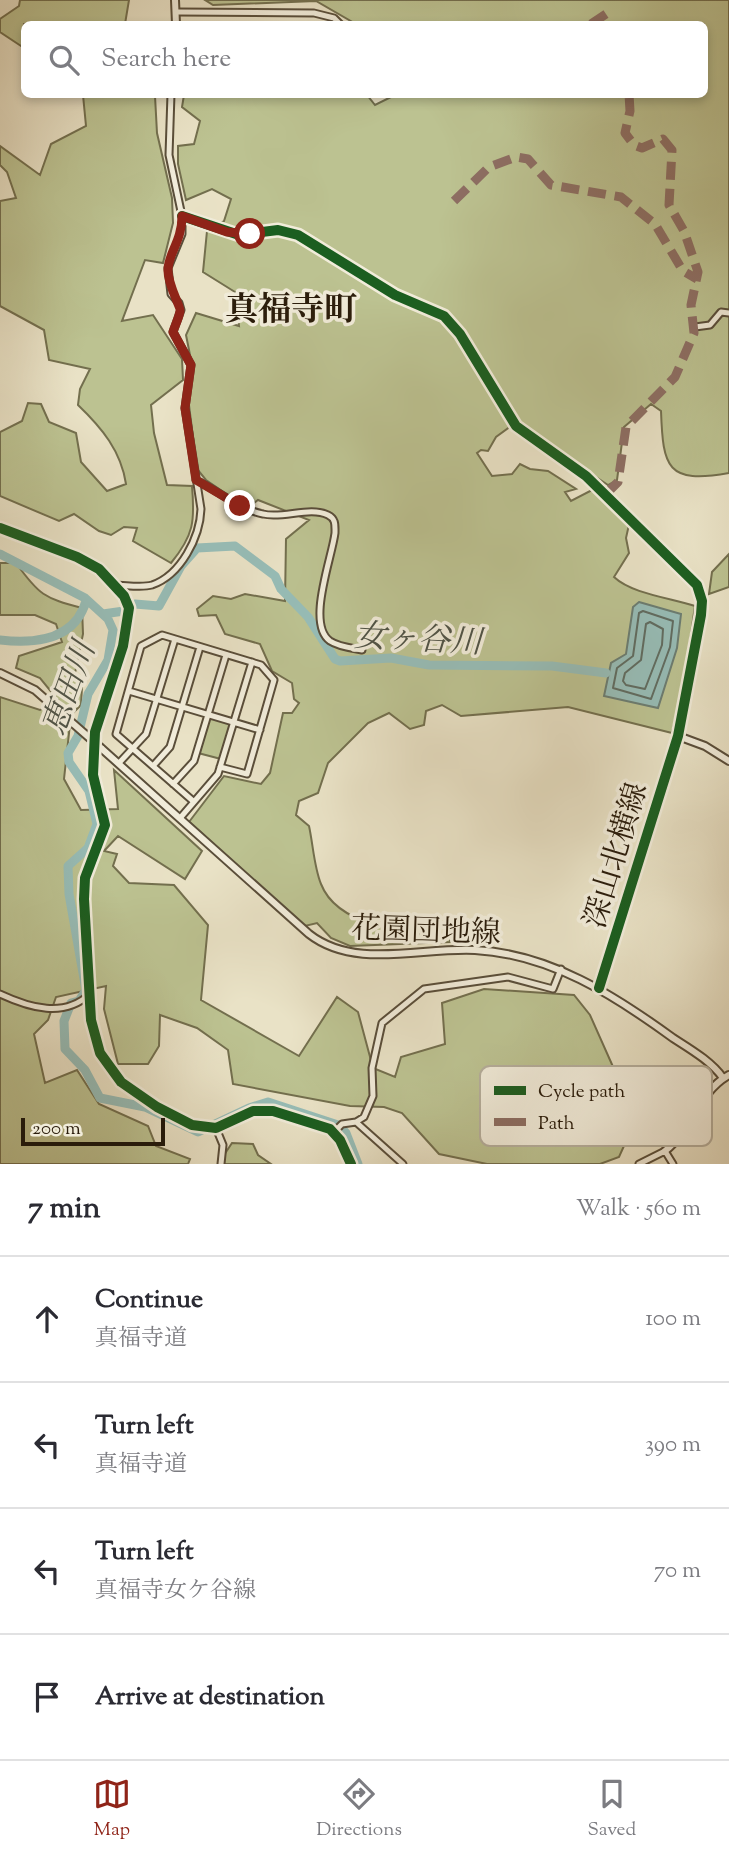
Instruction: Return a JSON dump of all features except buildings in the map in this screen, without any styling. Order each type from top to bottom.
[{"type":"street","points":[[175,0],[178,12],[176,21]]},
{"type":"street","points":[[178,12],[314,13],[337,21]]},
{"type":"street","points":[[114,585],[149,586],[161,581],[190,549],[201,525],[185,408],[191,365],[173,332],[181,310],[171,294],[168,268],[182,234],[182,216],[169,155],[171,98]]},
{"type":"street","name":"深山北横線","points":[[182,216],[239,234],[278,230],[298,235],[395,295],[451,322],[516,426],[586,476],[697,584],[702,601],[701,615],[678,736],[599,988]]},
{"type":"street","points":[[695,327],[710,324],[722,312],[729,313]]},
{"type":"street","points":[[196,480],[240,506],[260,514],[284,516],[318,512],[331,517],[335,523],[335,533],[320,603],[321,629],[332,642],[362,650]]},
{"type":"street","points":[[0,528],[77,557],[99,569],[126,600],[129,617],[124,646],[94,732],[93,775],[105,825],[85,878],[83,919],[96,1044],[114,1076],[157,1107],[192,1125],[216,1128],[248,1113],[264,1109],[335,1131],[351,1164]]},
{"type":"street","points":[[193,801],[116,734],[141,646],[162,635],[261,665],[274,680],[247,774],[220,767]]},
{"type":"street","points":[[119,764],[146,734],[175,639]]},
{"type":"street","points":[[153,766],[170,747],[200,647]]},
{"type":"street","points":[[173,784],[194,761],[226,655]]},
{"type":"street","points":[[181,817],[218,774],[252,662]]},
{"type":"street","name":"花園団地線","points":[[0,673],[35,690],[181,817],[309,934],[332,949],[365,954],[458,949],[496,951],[561,969],[599,988],[711,1066]]},
{"type":"street","points":[[128,691],[260,730]]},
{"type":"street","points":[[678,736],[705,746],[729,761]]},
{"type":"street","points":[[335,1131],[341,1125],[364,1117],[373,1096],[372,1068],[382,1023],[398,1007],[413,1000],[427,987],[465,985],[508,977],[553,989],[561,969]]},
{"type":"street","points":[[0,994],[25,1006],[52,1009],[78,1005],[90,994]]},
{"type":"street","points":[[712,1090],[726,1077]]},
{"type":"street","points":[[356,1122],[402,1164]]},
{"type":"street","points":[[216,1128],[223,1145],[221,1164]]},
{"type":"street","points":[[639,1164],[670,1146]]},
{"type":"street","points":[[665,1151],[673,1164]]},
{"type":"green space","points":[[20,0],[129,0],[126,21],[21,21],[21,46],[0,32],[0,19],[19,6]]},
{"type":"green space","points":[[205,0],[729,0],[729,473],[692,476],[672,467],[664,446],[661,411],[651,404],[624,427],[617,480],[608,485],[515,423],[496,437],[488,451],[481,450],[477,453],[492,476],[512,474],[520,464],[530,469],[548,471],[576,489],[565,492],[571,501],[594,489],[630,520],[626,538],[629,553],[614,577],[641,592],[695,606],[685,676],[672,733],[568,707],[461,716],[442,705],[426,711],[424,725],[410,729],[389,713],[368,723],[328,763],[318,793],[299,801],[296,815],[309,826],[321,884],[330,899],[343,910],[377,926],[450,937],[450,942],[350,946],[331,938],[317,923],[305,926],[189,822],[224,776],[261,784],[270,773],[283,713],[292,713],[299,703],[294,699],[292,683],[272,671],[260,644],[225,634],[216,615],[199,616],[197,609],[213,596],[231,599],[245,594],[285,601],[286,539],[309,520],[258,500],[247,508],[206,480],[197,469],[188,397],[192,365],[186,335],[196,313],[239,326],[235,292],[203,272],[207,231],[224,221],[231,199],[212,189],[186,200],[178,164],[178,146],[194,144],[200,121],[182,107],[184,98],[369,98],[375,105],[389,98],[708,98],[708,21],[351,21],[316,1],[213,5]]},
{"type":"green space","points":[[83,98],[155,98],[157,133],[172,198],[173,223],[163,263],[145,260],[122,321],[153,315],[182,359],[183,380],[151,405],[154,433],[167,485],[192,486],[193,518],[189,536],[171,563],[133,541],[137,528],[124,527],[111,535],[99,531],[74,514],[59,521],[0,496],[0,432],[22,421],[28,403],[41,404],[49,422],[76,433],[81,462],[107,491],[126,484],[120,461],[109,441],[78,405],[80,389],[90,369],[49,360],[44,330],[0,306],[0,201],[16,198],[7,172],[0,165],[0,146],[40,175],[51,144],[86,126]]},
{"type":"green space","points":[[729,554],[729,587],[709,594],[712,572]]},
{"type":"green space","points":[[0,563],[16,563],[43,594],[82,608],[83,634],[75,673],[82,687],[81,705],[71,715],[64,779],[81,810],[118,809],[114,770],[202,851],[185,879],[118,836],[104,851],[117,854],[113,866],[129,883],[174,885],[208,925],[201,1000],[299,1056],[337,997],[358,1012],[373,1068],[395,1077],[401,1057],[445,1044],[442,1003],[484,989],[574,995],[590,1015],[613,1066],[480,1066],[480,1146],[624,1146],[619,1157],[600,1164],[487,1164],[439,1154],[402,1113],[384,1107],[350,1106],[233,1084],[228,1050],[197,1028],[160,1015],[159,1046],[148,1064],[118,1064],[104,1009],[106,986],[56,997],[48,1020],[34,1034],[45,1083],[77,1070],[99,1104],[148,1126],[156,1146],[190,1159],[188,1164],[0,1164],[0,697],[40,710],[58,700],[40,678],[16,668],[19,656],[62,642],[56,624],[35,615],[0,615]]},
{"type":"green space","points":[[208,717],[232,724],[221,759],[198,753]]},
{"type":"green space","points":[[232,1143],[253,1144],[258,1155],[271,1164],[218,1164]]},
{"type":"water","points":[[639,602],[681,614],[677,648],[658,708],[604,696],[611,663],[626,654],[633,607]]},
{"type":"waterway","name":"女ヶ谷川","points":[[103,614],[124,611],[135,604],[159,606],[181,566],[197,548],[235,546],[275,576],[281,589],[308,617],[335,659],[340,661],[391,658],[429,665],[552,666],[606,673]]},
{"type":"waterway","name":"恵田川","points":[[0,554],[85,598],[108,619],[113,630],[108,660],[88,694],[78,736],[68,753],[69,762],[89,791],[97,824],[88,848],[68,866],[69,894],[86,990],[79,1001],[71,1003],[64,1021],[65,1049],[85,1070],[100,1098],[145,1107],[198,1132],[268,1102],[338,1125],[346,1133],[358,1164]]},
{"type":"waterway","points":[[0,640],[27,641],[52,637],[73,624],[86,601]]},
{"type":"marked path","points":[[596,21],[606,14]]},
{"type":"marked path","points":[[606,494],[618,482],[626,427],[675,377],[694,333],[691,305],[698,272],[684,231],[669,205],[672,150],[663,139],[642,148],[634,145],[625,133],[630,111],[629,98]]},
{"type":"marked path","points":[[454,201],[489,167],[516,157],[528,159],[551,185],[621,197],[655,224],[683,271],[697,279]]},
{"type":"cycle path","points":[[182,216],[239,235],[278,230],[298,235],[395,295],[444,316],[460,334],[516,426],[586,476],[697,585],[702,601],[701,615],[678,736],[599,988]]},
{"type":"cycle path","points":[[0,528],[77,557],[99,569],[124,596],[129,608],[123,646],[95,732],[93,775],[105,825],[85,878],[91,1020],[100,1053],[121,1082],[157,1107],[192,1125],[216,1128],[253,1111],[273,1111],[330,1129],[340,1140],[351,1164]]},
{"type":"district","name":"真福寺町","points":[[291,308]]},
{"type":"route","points":[[240,506],[214,488],[196,480],[185,408],[185,390],[191,365],[188,355],[173,332],[181,310],[171,294],[168,268],[182,234],[182,216],[227,232],[250,234]]}]
